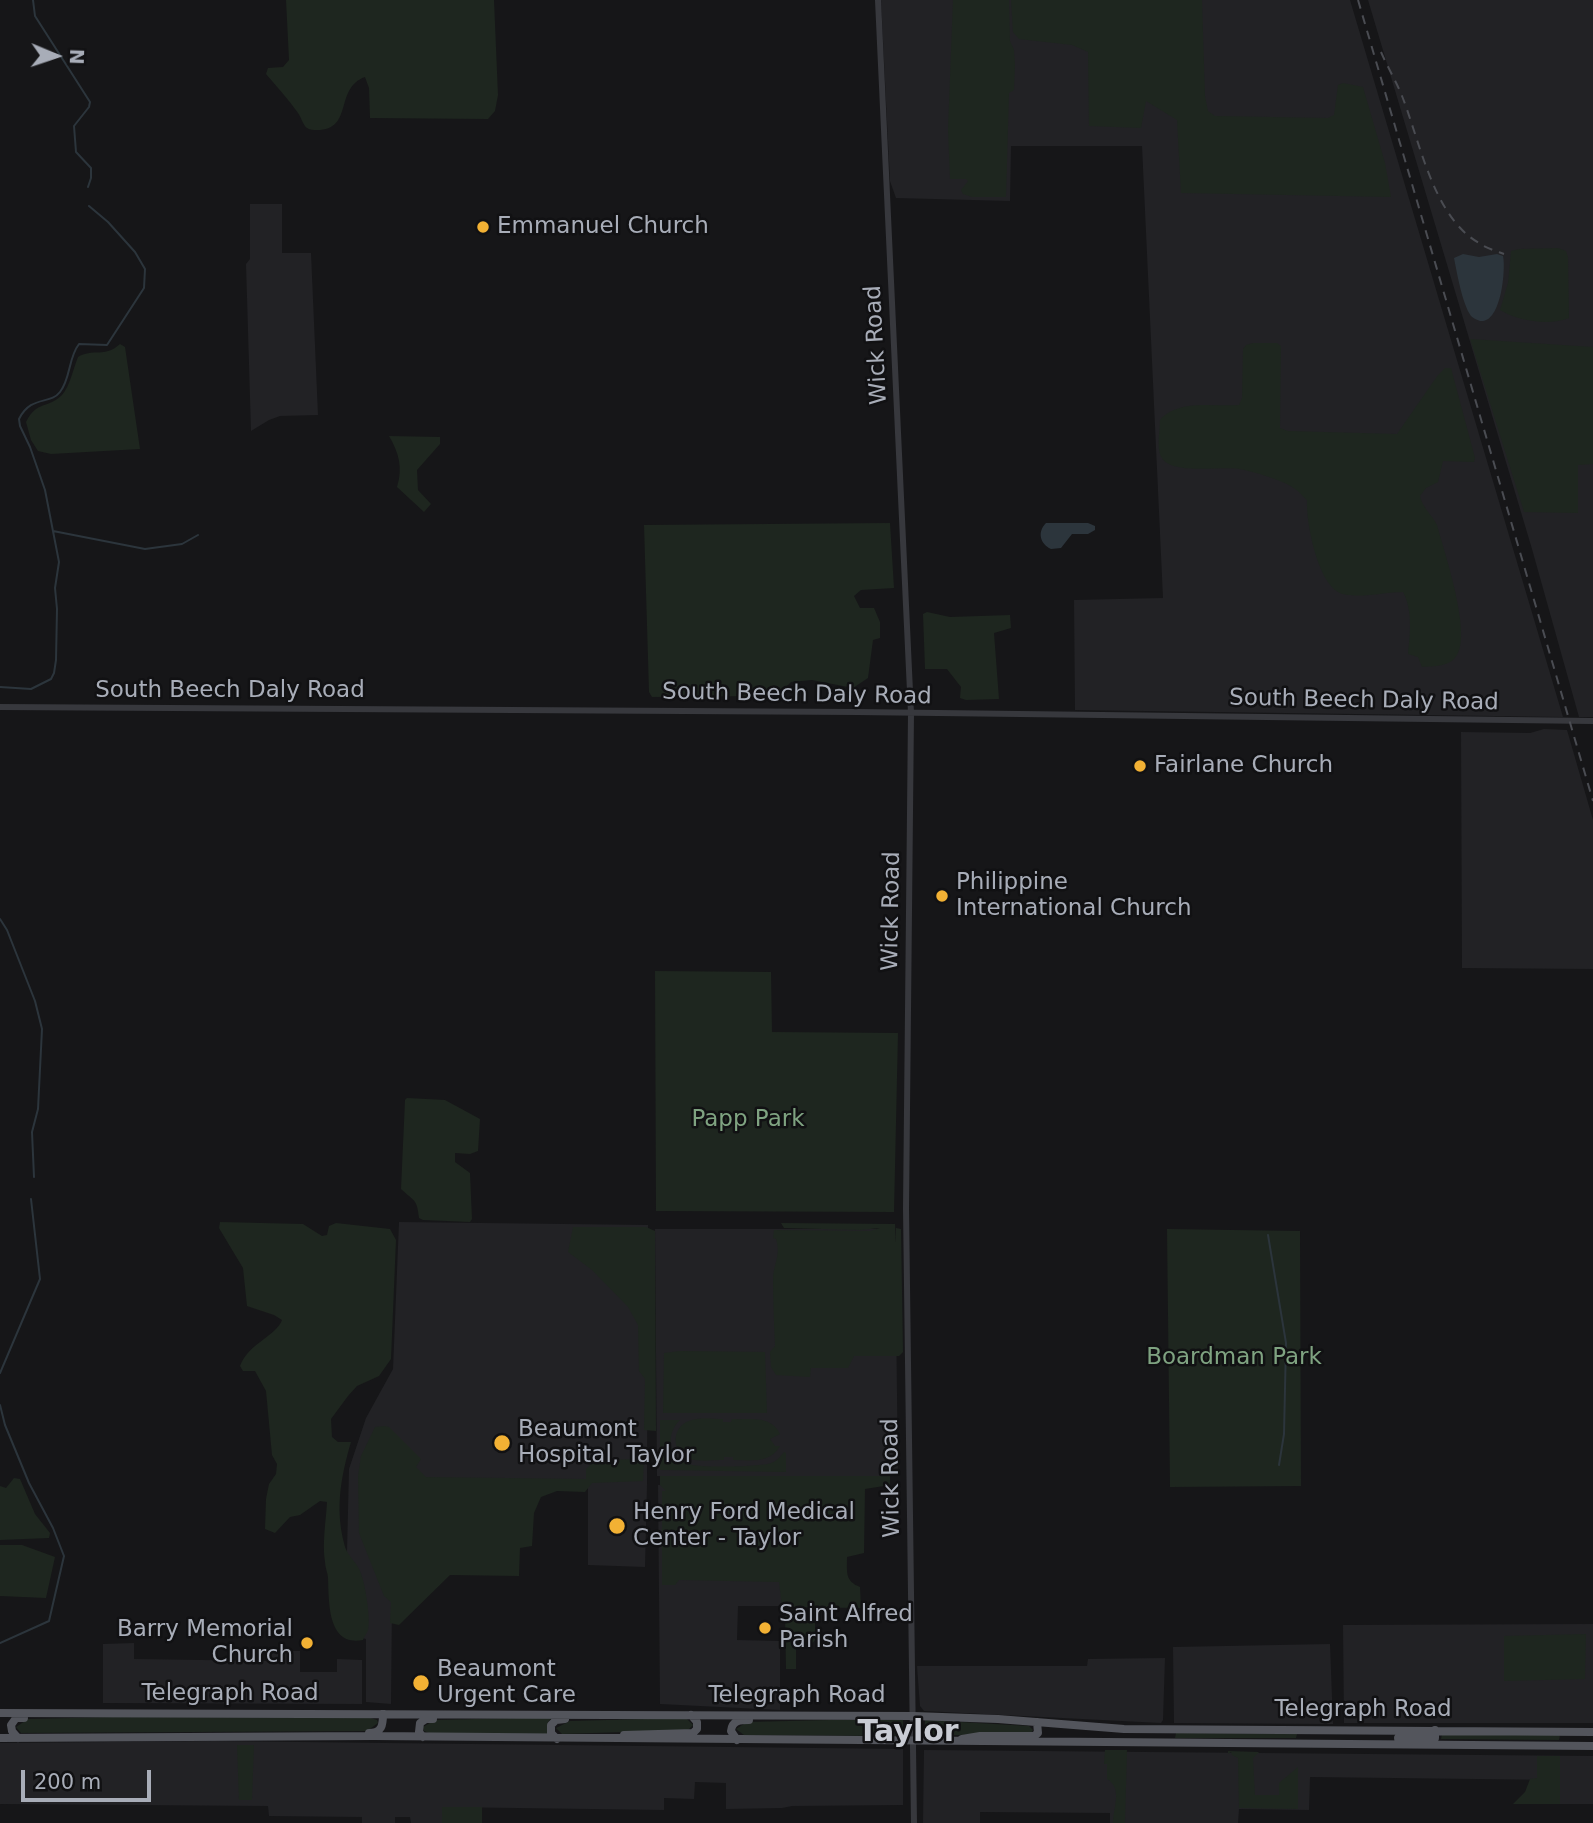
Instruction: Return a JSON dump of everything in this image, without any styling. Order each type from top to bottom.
[{"type":"main road","name":"Telegraph Road","points":[[0,1713],[914,1716],[1124,1728],[1593,1734]]},
{"type":"main road","points":[[19,1738],[11,1728],[16,1718],[75,1718],[105,1713]]},
{"type":"main road","points":[[292,1737],[303,1733],[373,1733],[382,1727],[383,1714]]},
{"type":"main road","points":[[423,1737],[419,1732],[422,1720],[480,1718],[498,1714]]},
{"type":"main road","points":[[557,1739],[551,1729],[556,1720],[616,1719],[645,1715]]},
{"type":"main road","points":[[612,1740],[624,1735],[693,1733],[697,1722],[691,1715]]},
{"type":"main road","points":[[737,1740],[732,1728],[739,1721],[796,1720],[809,1716]]},
{"type":"main road","points":[[950,1742],[971,1737],[1034,1736],[1038,1733],[1037,1722]]},
{"type":"main road","points":[[1065,1743],[1062,1736],[1065,1730],[1105,1732],[1124,1728]]},
{"type":"main road","points":[[1113,1742],[1129,1738],[1169,1737],[1167,1729]]},
{"type":"main road","points":[[1303,1743],[1303,1735],[1347,1734],[1364,1730]]},
{"type":"main road","points":[[1368,1744],[1381,1739],[1435,1738],[1435,1730]]},
{"type":"main road","points":[[1566,1746],[1566,1737],[1593,1734]]},
{"type":"main road","name":"Telegraph Road","points":[[0,1738],[423,1737],[1593,1746]]},
{"type":"street","name":"Wick Road","points":[[878,0],[911,713],[906,1208],[914,1823]]},
{"type":"street","name":"South Beech Daly Road","points":[[0,707],[1593,721]]},
{"type":"shaded area","points":[[881,0],[1350,0],[1563,717],[1075,710],[1074,600],[1163,598],[1142,146],[1011,146],[1010,201],[896,198],[890,181]]},
{"type":"shaded area","points":[[1368,0],[1593,0],[1593,717],[1579,717],[1532,549]]},
{"type":"shaded area","points":[[250,204],[282,204],[282,253],[311,253],[318,415],[280,416],[251,431],[246,264],[250,259]]},
{"type":"shaded area","points":[[1463,254],[1479,257],[1497,254],[1503,256],[1504,272],[1500,295],[1493,314],[1487,320],[1480,321],[1471,316],[1465,304],[1454,258]]},
{"type":"shaded area","points":[[1046,523],[1088,523],[1095,526],[1095,530],[1088,534],[1072,534],[1061,548],[1051,549],[1041,538],[1041,530]]},
{"type":"shaded area","points":[[1544,729],[1567,730],[1593,820],[1593,969],[1462,968],[1461,732],[1530,733]]},
{"type":"shaded area","name":"Beaumont Hospital, Taylor","points":[[399,1222],[648,1225],[647,1485],[645,1567],[588,1565],[588,1488],[437,1482],[392,1603],[391,1704],[366,1702],[366,1639],[345,1634],[349,1469],[366,1418],[393,1369]]},
{"type":"shaded area","points":[[655,1229],[895,1229],[898,1476],[657,1476]]},
{"type":"shaded area","points":[[658,1485],[780,1486],[783,1606],[738,1606],[737,1640],[780,1641],[780,1710],[660,1704]]},
{"type":"shaded area","points":[[1593,1624],[1593,1723],[1344,1723],[1343,1625]]},
{"type":"shaded area","points":[[134,1643],[134,1659],[267,1661],[268,1651],[300,1651],[300,1672],[337,1672],[337,1659],[362,1660],[362,1704],[103,1703],[103,1644]]},
{"type":"shaded area","points":[[1330,1644],[1333,1724],[1174,1723],[1173,1647]]},
{"type":"shaded area","points":[[1165,1658],[1161,1723],[924,1711],[920,1706],[917,1666],[1087,1666],[1088,1659]]},
{"type":"shaded area","points":[[214,1741],[903,1749],[903,1805],[726,1809],[726,1783],[695,1782],[694,1799],[664,1798],[664,1810],[443,1807],[442,1823],[411,1823],[410,1817],[395,1817],[395,1823],[362,1823],[362,1817],[269,1816],[268,1806],[0,1804],[0,1743]]},
{"type":"shaded area","points":[[924,1750],[1593,1756],[1593,1804],[1558,1804],[1558,1780],[1310,1777],[1309,1810],[1239,1809],[1238,1823],[1110,1823],[1110,1813],[980,1812],[980,1823],[923,1823]]},
{"type":"green space","points":[[286,0],[494,0],[498,95],[495,111],[488,119],[370,118],[369,88],[365,77],[356,82],[350,90],[336,123],[328,128],[308,129],[291,103],[266,74],[268,68],[283,67],[289,60]]},
{"type":"green space","points":[[953,0],[1009,0],[1010,41],[1015,65],[1014,90],[1009,93],[1006,197],[972,197],[963,194],[961,190],[968,181],[966,179],[950,179],[948,129]]},
{"type":"green space","points":[[1011,0],[1202,0],[1205,96],[1208,111],[1215,116],[1328,118],[1334,115],[1338,85],[1343,83],[1363,87],[1385,163],[1391,197],[1181,193],[1177,120],[1146,101],[1141,128],[1089,126],[1088,52],[1072,45],[1019,39],[1013,32]]},
{"type":"green space","points":[[1558,248],[1566,251],[1568,257],[1569,318],[1552,322],[1534,321],[1500,310],[1508,283],[1511,251]]},
{"type":"green space","points":[[1470,339],[1593,347],[1593,464],[1578,465],[1578,513],[1524,512]]},
{"type":"green space","points":[[1253,343],[1277,343],[1281,346],[1280,428],[1288,431],[1397,434],[1438,375],[1445,368],[1451,368],[1475,458],[1474,462],[1443,461],[1438,482],[1426,488],[1420,496],[1437,525],[1459,611],[1461,644],[1457,655],[1450,662],[1422,667],[1418,657],[1408,654],[1410,615],[1403,592],[1352,595],[1338,592],[1331,586],[1314,550],[1307,500],[1297,490],[1277,480],[1245,470],[1186,468],[1167,463],[1162,458],[1159,445],[1160,420],[1168,413],[1197,405],[1239,405],[1242,398],[1243,349]]},
{"type":"green space","points":[[120,344],[125,347],[140,449],[51,454],[38,451],[31,440],[26,422],[30,415],[34,410],[62,395],[78,357],[109,351]]},
{"type":"green space","points":[[389,436],[440,437],[440,444],[417,470],[418,490],[431,504],[424,512],[397,487],[399,461]]},
{"type":"green space","points":[[890,523],[894,588],[861,590],[854,596],[860,608],[874,608],[880,622],[880,638],[873,640],[868,678],[853,688],[812,680],[791,682],[782,691],[759,696],[652,697],[649,692],[644,525]]},
{"type":"green space","points":[[927,612],[950,617],[1010,615],[1011,628],[994,633],[999,699],[960,698],[961,687],[947,669],[925,669],[923,614]]},
{"type":"green space","name":"Papp Park","points":[[655,971],[771,972],[772,1032],[898,1033],[894,1212],[656,1211]]},
{"type":"green space","points":[[407,1098],[445,1100],[480,1119],[478,1151],[470,1154],[455,1153],[455,1162],[470,1173],[470,1222],[423,1220],[419,1218],[414,1201],[401,1189]]},
{"type":"green space","points":[[220,1222],[303,1224],[322,1236],[327,1235],[329,1226],[336,1223],[390,1229],[396,1240],[391,1359],[379,1376],[357,1386],[331,1419],[332,1437],[338,1442],[351,1442],[342,1480],[340,1517],[345,1547],[360,1571],[366,1592],[369,1625],[363,1640],[351,1640],[342,1636],[332,1620],[324,1555],[327,1502],[320,1501],[300,1515],[290,1517],[275,1533],[265,1529],[266,1499],[277,1464],[272,1455],[266,1391],[255,1371],[243,1371],[240,1366],[250,1351],[274,1331],[282,1320],[247,1306],[243,1268],[219,1228]]},
{"type":"green space","points":[[781,1223],[895,1224],[896,1243],[896,1228],[901,1229],[903,1352],[899,1356],[854,1356],[848,1368],[811,1368],[810,1377],[776,1375],[771,1367],[770,1352],[775,1346],[773,1278],[778,1250],[776,1239],[773,1238],[774,1230],[870,1231],[880,1228],[784,1228]]},
{"type":"green space","points":[[573,1227],[646,1227],[655,1231],[656,1431],[644,1430],[645,1379],[639,1371],[638,1325],[628,1307],[592,1270],[568,1252]]},
{"type":"green space","name":"Boardman Park","points":[[1167,1229],[1300,1231],[1301,1486],[1170,1487]]},
{"type":"green space","points":[[765,1352],[767,1413],[663,1413],[664,1353]]},
{"type":"green space","points":[[697,1419],[723,1419],[723,1422],[731,1422],[732,1419],[766,1421],[780,1434],[770,1439],[775,1446],[780,1446],[771,1456],[753,1460],[724,1457],[724,1460],[698,1460],[690,1459],[679,1452],[676,1434],[683,1424]]},
{"type":"green space","points":[[660,1420],[680,1420],[672,1431],[671,1444],[676,1456],[688,1464],[765,1464],[775,1461],[784,1452],[786,1472],[660,1470]]},
{"type":"green space","points":[[375,1427],[389,1427],[421,1459],[416,1467],[426,1477],[586,1479],[586,1469],[595,1460],[644,1459],[643,1481],[592,1483],[585,1492],[557,1491],[541,1497],[534,1513],[532,1546],[520,1548],[519,1576],[450,1575],[399,1625],[390,1623],[391,1602],[384,1596],[359,1533],[358,1476],[361,1456]]},
{"type":"green space","points":[[660,1476],[890,1476],[890,1485],[865,1489],[864,1553],[847,1557],[849,1579],[860,1587],[861,1608],[782,1607],[779,1582],[679,1580],[675,1585],[662,1585],[662,1491],[666,1491],[660,1485]]},
{"type":"green space","points":[[14,1478],[20,1479],[35,1514],[50,1533],[49,1538],[0,1540],[0,1486],[6,1488]]},
{"type":"green space","points":[[0,1545],[22,1545],[55,1557],[46,1598],[0,1596]]},
{"type":"green space","points":[[788,1613],[811,1613],[815,1616],[815,1640],[812,1644],[796,1644],[796,1669],[786,1669],[785,1616],[788,1616]]},
{"type":"green space","points":[[1586,1634],[1585,1679],[1504,1681],[1504,1636]]},
{"type":"green space","points":[[371,1718],[378,1723],[367,1731],[21,1733],[16,1727],[28,1719]]},
{"type":"green space","points":[[551,1718],[547,1724],[548,1734],[429,1733],[424,1731],[423,1727],[435,1720]]},
{"type":"green space","points":[[687,1719],[693,1725],[688,1730],[562,1734],[556,1728],[570,1721]]},
{"type":"green space","points":[[903,1720],[903,1736],[744,1735],[736,1729],[747,1722]]},
{"type":"green space","points":[[925,1720],[1029,1726],[1033,1730],[1031,1733],[925,1736]]},
{"type":"green space","points":[[1176,1733],[1297,1734],[1296,1738],[1175,1738]]},
{"type":"green space","points":[[1442,1734],[1560,1735],[1559,1740],[1441,1739]]},
{"type":"green space","points":[[237,1745],[254,1745],[252,1800],[239,1800]]},
{"type":"green space","points":[[1105,1750],[1127,1750],[1125,1823],[1113,1823],[1116,1793],[1107,1779]]},
{"type":"green space","points":[[1228,1751],[1259,1752],[1253,1758],[1255,1795],[1279,1795],[1279,1783],[1298,1767],[1298,1809],[1239,1808],[1238,1758],[1231,1752],[1228,1754]]},
{"type":"green space","points":[[1537,1756],[1560,1756],[1560,1804],[1513,1804],[1525,1792],[1530,1779],[1537,1778]]},
{"type":"green space","points":[[442,1807],[482,1807],[482,1823],[442,1823]]},
{"type":"waterway","points":[[33,0],[35,16],[90,102],[74,126],[76,152],[91,168],[88,187]]},
{"type":"waterway","points":[[0,687],[31,689],[51,679],[56,660],[55,588],[59,562],[45,490],[19,419],[29,406],[60,392],[79,344],[107,345],[144,288],[145,269],[135,252],[108,222],[89,206]]},
{"type":"waterway","points":[[53,531],[145,549],[182,544],[198,535]]},
{"type":"waterway","points":[[0,919],[7,930],[35,1001],[42,1029],[38,1109],[32,1132],[34,1177]]},
{"type":"waterway","points":[[0,1373],[40,1279],[31,1199]]},
{"type":"waterway","points":[[1268,1235],[1286,1343],[1284,1434],[1279,1465]]},
{"type":"waterway","points":[[0,1405],[5,1425],[29,1483],[53,1528],[64,1556],[49,1621],[0,1643]]},
{"type":"railway","points":[[1358,0],[1593,801]]},
{"type":"railway","points":[[1381,52],[1402,96],[1439,197],[1463,231],[1479,243],[1504,254]]},
{"type":"place","name":"Emmanuel Church","points":[[483,227]]},
{"type":"place","name":"Fairlane Church","points":[[1140,766]]},
{"type":"place","name":"Philippine International Church","points":[[942,896]]},
{"type":"place","name":"Beaumont Hospital, Taylor","points":[[502,1443]]},
{"type":"place","name":"Henry Ford Medical Center - Taylor","points":[[617,1526]]},
{"type":"place","name":"Saint Alfred Parish","points":[[765,1628]]},
{"type":"place","name":"Barry Memorial Church","points":[[307,1643]]},
{"type":"place","name":"Beaumont Urgent Care","points":[[421,1683]]},
{"type":"district","name":"Taylor","points":[[908,1733]]}]
